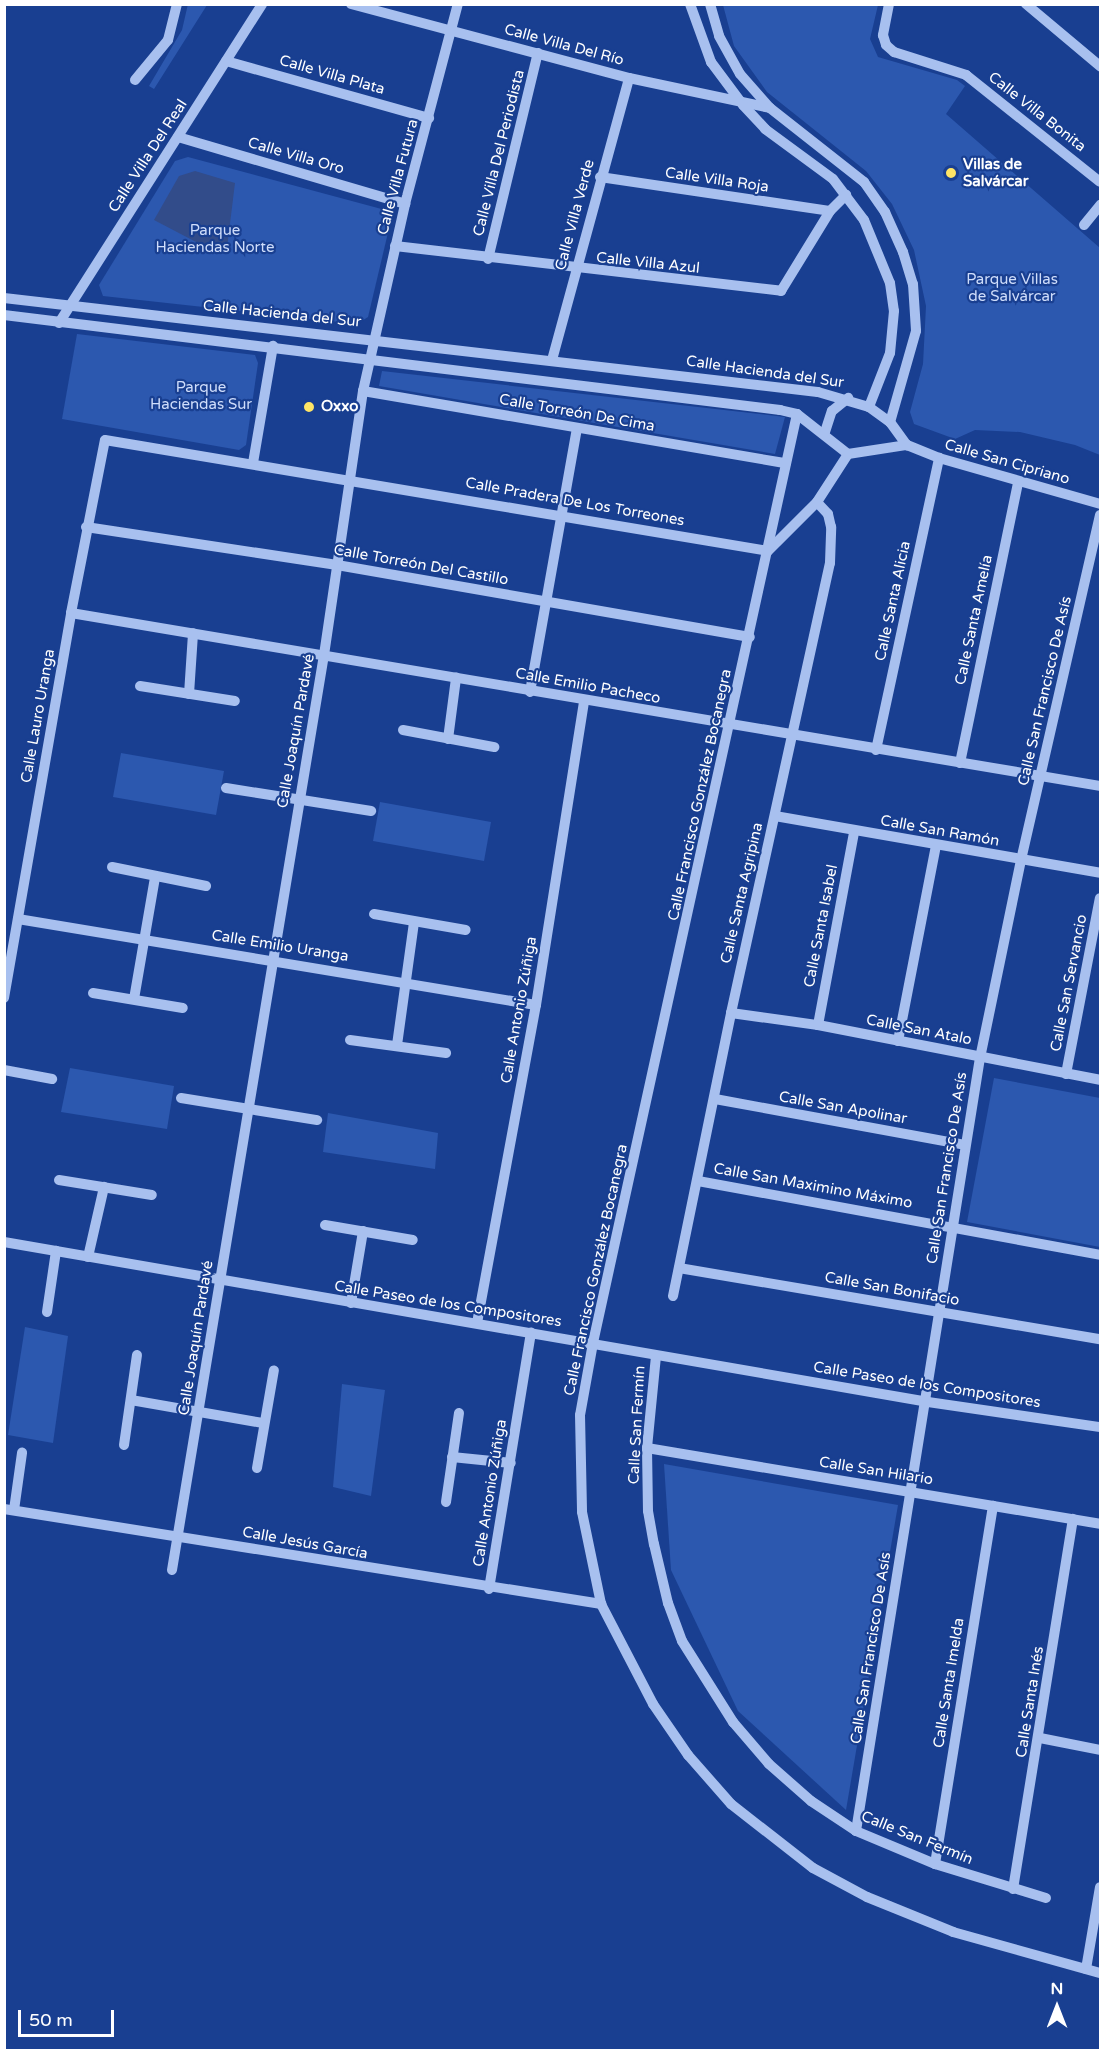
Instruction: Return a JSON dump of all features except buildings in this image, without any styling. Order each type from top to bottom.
[{"type":"street","points":[[135,80],[168,40],[177,4]]},
{"type":"street","name":"Calle Villa Del Real","points":[[59,323],[262,4]]},
{"type":"street","name":"Calle Villa Del Río","points":[[351,4],[629,78],[742,105],[770,108]]},
{"type":"street","name":"Calle Villa Futura","points":[[370,358],[405,204],[458,4]]},
{"type":"street","points":[[690,4],[711,62],[742,105],[765,129],[833,179],[864,220],[890,283],[894,311],[890,353],[869,407]]},
{"type":"street","name":"Calle Villa Bonita","points":[[889,4],[883,35],[886,45],[894,52],[966,75],[1101,182]]},
{"type":"street","points":[[1026,4],[1101,66]]},
{"type":"street","points":[[710,5],[727,55],[770,108],[864,182],[885,212],[903,252],[913,284],[916,331],[890,422]]},
{"type":"street","name":"Calle Villa Del Periodista","points":[[488,259],[538,53]]},
{"type":"street","name":"Calle Villa Plata","points":[[226,61],[429,118]]},
{"type":"street","name":"Calle Villa Verde","points":[[552,360],[600,177],[629,78]]},
{"type":"street","name":"Calle Villa Oro","points":[[178,137],[405,204]]},
{"type":"street","name":"Calle Villa Roja","points":[[600,177],[830,212]]},
{"type":"street","name":"Calle Villa Azul","points":[[395,246],[575,270],[781,291],[830,212],[846,195]]},
{"type":"street","points":[[1084,225],[1101,205]]},
{"type":"street","name":"Calle Hacienda del Sur","points":[[4,298],[552,360],[848,398],[869,407],[890,422],[907,445]]},
{"type":"street","points":[[4,315],[687,396],[798,414],[825,432],[848,454]]},
{"type":"street","points":[[253,463],[273,346]]},
{"type":"street","name":"Calle Joaquín Pardavé","points":[[172,1570],[324,655],[349,479],[370,358]]},
{"type":"street","name":"Calle Torreón De Cima","points":[[363,391],[786,463]]},
{"type":"street","points":[[825,432],[832,411],[848,398]]},
{"type":"street","name":"Calle Francisco González Bocanegra","points":[[798,414],[731,726],[593,1343],[580,1415],[579,1461],[582,1512],[601,1604],[653,1704],[688,1755],[730,1804],[764,1833],[813,1868],[867,1897],[953,1932],[1101,1973]]},
{"type":"street","points":[[530,692],[549,603],[577,429]]},
{"type":"street","name":"Calle Pradera De Los Torreones","points":[[105,440],[349,479],[768,551]]},
{"type":"street","name":"Calle Lauro Uranga","points":[[4,998],[71,613],[105,440]]},
{"type":"street","points":[[768,551],[817,502],[848,454],[907,445]]},
{"type":"street","name":"Calle San Cipriano","points":[[907,445],[939,458],[1101,504]]},
{"type":"street","name":"Calle Santa Alicia","points":[[876,750],[939,458]]},
{"type":"street","name":"Calle Santa Amelía","points":[[960,763],[1018,482]]},
{"type":"street","name":"Calle Santa Agripina","points":[[674,1296],[715,1099],[730,1013],[776,816],[830,563],[831,527],[828,514],[817,502]]},
{"type":"street","name":"Calle San Francisco De Asís","points":[[856,1831],[911,1491],[928,1402],[939,1312],[981,1058],[1021,860],[1101,515]]},
{"type":"street","name":"Calle Torreón Del Castillo","points":[[87,527],[337,565],[750,637]]},
{"type":"street","name":"Calle Emilio Pacheco","points":[[71,613],[731,726],[1101,786]]},
{"type":"street","points":[[189,693],[193,633]]},
{"type":"street","points":[[448,739],[456,678]]},
{"type":"street","points":[[140,686],[235,701]]},
{"type":"street","name":"Calle Antonio Zúñiga","points":[[477,1323],[536,1005],[584,701]]},
{"type":"street","points":[[403,730],[494,747]]},
{"type":"street","points":[[226,788],[371,811]]},
{"type":"street","name":"Calle San Ramón","points":[[776,816],[854,832],[1101,873]]},
{"type":"street","name":"Calle Santa Isabel","points":[[818,1025],[854,832]]},
{"type":"street","points":[[898,1041],[936,846]]},
{"type":"street","points":[[112,867],[155,878],[206,886]]},
{"type":"street","points":[[134,999],[142,939],[155,878]]},
{"type":"street","name":"Calle San Servancio","points":[[1066,1074],[1101,898]]},
{"type":"street","points":[[374,914],[466,930]]},
{"type":"street","name":"Calle Emilio Uranga","points":[[18,919],[273,958],[536,1005]]},
{"type":"street","points":[[397,1046],[414,922]]},
{"type":"street","points":[[93,993],[183,1008]]},
{"type":"street","name":"Calle San Atalo","points":[[730,1013],[818,1025],[1101,1080]]},
{"type":"street","points":[[350,1040],[446,1053]]},
{"type":"street","points":[[4,1070],[52,1079]]},
{"type":"street","points":[[181,1098],[317,1120]]},
{"type":"street","name":"Calle San Apolinar","points":[[715,1099],[965,1145]]},
{"type":"street","points":[[59,1180],[152,1195]]},
{"type":"street","name":"Calle San Maximino Máximo","points":[[698,1181],[953,1225],[1101,1255]]},
{"type":"street","points":[[88,1257],[105,1187]]},
{"type":"street","points":[[325,1225],[413,1240]]},
{"type":"street","points":[[351,1303],[363,1231]]},
{"type":"street","name":"Calle Paseo de los Compositores","points":[[4,1242],[220,1282],[531,1332],[656,1356],[928,1402],[1101,1426]]},
{"type":"street","points":[[47,1312],[56,1251]]},
{"type":"street","name":"Calle San Bonifacio","points":[[679,1268],[1101,1338]]},
{"type":"street","name":"Calle Antonio Zúñiga","points":[[489,1589],[531,1332]]},
{"type":"street","points":[[124,1445],[137,1355]]},
{"type":"street","name":"Calle San Fermín","points":[[656,1356],[647,1448],[648,1511],[654,1544],[668,1603],[682,1641],[733,1722],[769,1764],[811,1801],[856,1831],[935,1864],[1046,1898]]},
{"type":"street","points":[[257,1468],[274,1370]]},
{"type":"street","points":[[131,1400],[263,1423]]},
{"type":"street","points":[[446,1502],[459,1413]]},
{"type":"street","name":"Calle San Hilario","points":[[647,1448],[1101,1524]]},
{"type":"street","points":[[9,1510],[22,1453]]},
{"type":"street","points":[[452,1457],[511,1463]]},
{"type":"street","name":"Calle Santa Imelda","points":[[935,1864],[993,1506]]},
{"type":"street","name":"Calle Jesús García","points":[[9,1510],[489,1589],[601,1604]]},
{"type":"street","name":"Calle Santa Inés","points":[[1013,1889],[1040,1738],[1073,1519]]},
{"type":"street","points":[[1040,1738],[1101,1750]]},
{"type":"street","points":[[1086,1969],[1101,1887]]},
{"type":"green space","points":[[188,4],[207,5],[154,89],[149,86],[182,30]]},
{"type":"green space","name":"Parque Villas de Salvárcar","points":[[723,5],[878,5],[870,39],[878,57],[957,80],[965,86],[946,114],[1100,248],[1100,455],[1075,445],[1020,432],[975,430],[955,439],[914,424],[910,412],[923,364],[926,306],[914,250],[892,204],[866,171],[767,92],[734,46]]},
{"type":"green space","name":"Parque Haciendas Norte","points":[[188,157],[389,211],[391,220],[368,317],[357,324],[103,296],[99,285],[175,161]]},
{"type":"green space","name":"Parque Haciendas Sur","points":[[77,334],[255,355],[258,363],[246,445],[239,450],[62,419]]},
{"type":"green space","points":[[382,371],[785,417],[775,454],[379,386]]},
{"type":"green space","points":[[121,753],[224,771],[216,815],[113,797]]},
{"type":"green space","points":[[380,802],[491,822],[484,861],[373,841]]},
{"type":"green space","points":[[70,1068],[174,1086],[167,1129],[61,1112]]},
{"type":"green space","points":[[994,1078],[1100,1098],[1100,1247],[967,1222]]},
{"type":"green space","points":[[328,1113],[438,1133],[435,1169],[323,1152]]},
{"type":"green space","points":[[25,1327],[68,1336],[53,1443],[8,1435]]},
{"type":"green space","points":[[342,1384],[385,1390],[371,1496],[333,1487]]},
{"type":"green space","points":[[664,1464],[898,1505],[846,1810],[738,1711],[671,1570]]},
{"type":"shaded area","points":[[195,171],[235,183],[227,248],[219,254],[154,220],[179,176]]},
{"type":"place","name":"Villas de Salvárcar","points":[[951,173]]},
{"type":"place","name":"Oxxo","points":[[309,407]]}]
